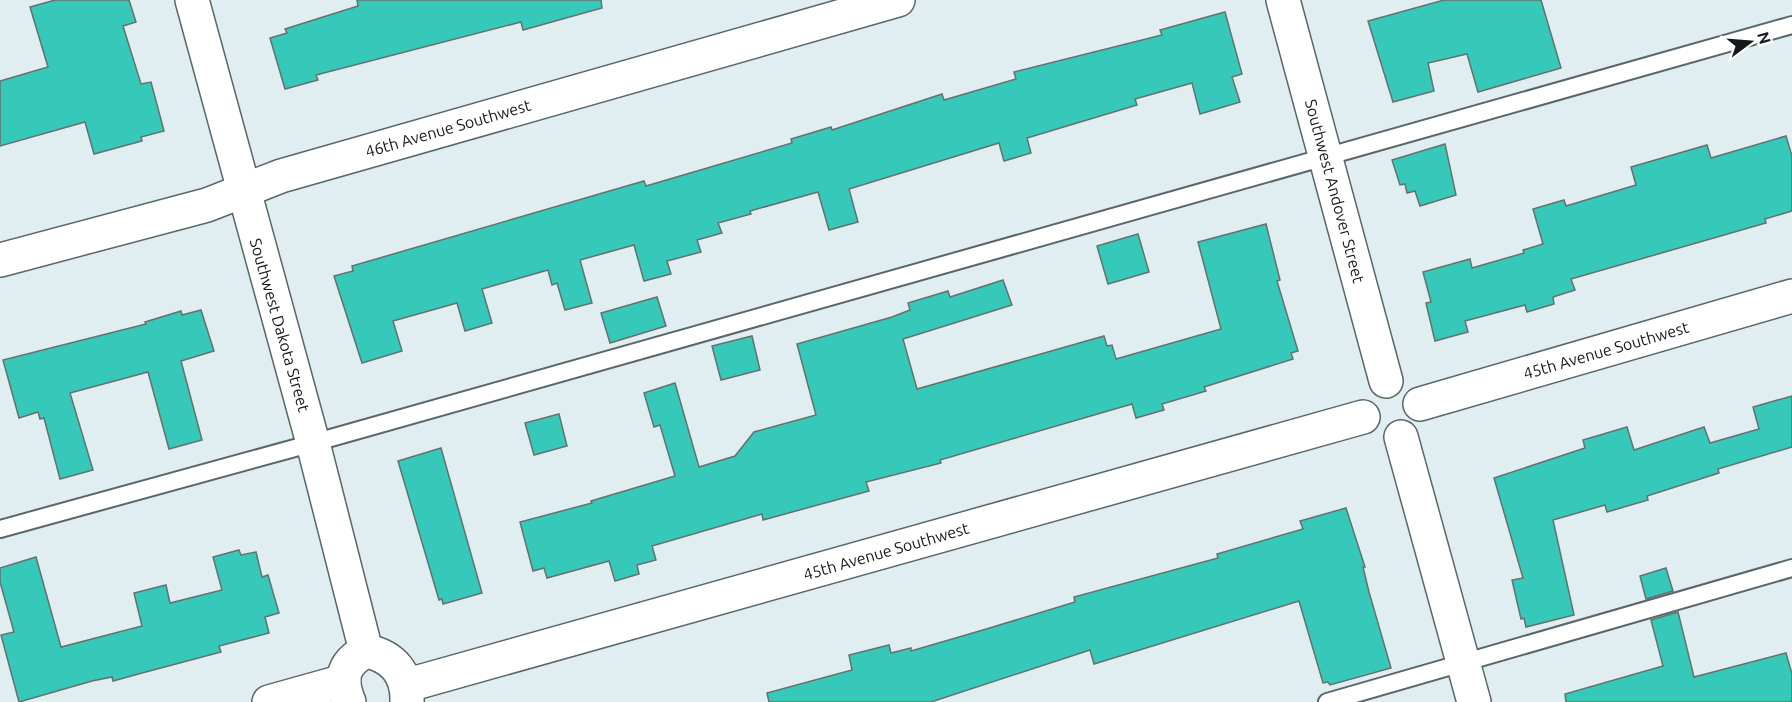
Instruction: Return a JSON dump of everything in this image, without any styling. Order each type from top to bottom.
[{"type":"street","name":"Southwest Dakota Street","points":[[192,0],[313,443],[366,651]]},
{"type":"street","name":"46th Avenue Southwest","points":[[0,260],[207,205],[281,176],[898,0]]},
{"type":"street","name":"Southwest Andover Street","points":[[1283,0],[1386,381]]},
{"type":"street","name":"45th Avenue Southwest","points":[[1420,404],[1792,296]]},
{"type":"street","points":[[1386,381],[1399,381],[1408,386],[1415,392],[1420,404],[1418,421],[1413,429],[1401,437],[1387,438],[1378,435],[1370,430],[1363,417],[1363,402],[1366,394],[1373,387],[1386,381]]},
{"type":"street","name":"45th Avenue Southwest","points":[[408,694],[1363,417]]},
{"type":"street","points":[[1401,437],[1474,702]]},
{"type":"street","points":[[269,702],[346,692],[346,669],[353,658],[366,651],[389,659],[399,669],[408,694]]},
{"type":"lane","points":[[0,529],[313,443],[1792,25]]},
{"type":"lane","points":[[1327,702],[1792,568]]},
{"type":"building","points":[[55,0],[129,0],[136,22],[123,26],[141,84],[151,82],[164,131],[141,137],[142,141],[94,154],[85,122],[0,146],[0,81],[48,67],[30,7]]},
{"type":"building","points":[[357,0],[601,0],[602,8],[523,30],[521,22],[316,75],[318,80],[285,89],[270,38],[287,33],[285,29],[358,6]]},
{"type":"building","points":[[1444,0],[1541,0],[1561,68],[1478,92],[1467,54],[1428,63],[1434,91],[1393,102],[1368,21]]},
{"type":"building","points":[[1225,12],[1242,74],[1232,77],[1240,102],[1200,114],[1192,83],[1135,99],[1137,105],[1027,138],[1031,153],[1004,161],[999,143],[849,189],[858,222],[829,230],[818,192],[750,211],[751,214],[718,223],[722,233],[697,240],[701,252],[667,261],[671,274],[644,281],[634,245],[580,260],[592,303],[565,310],[557,283],[552,285],[548,270],[482,289],[492,323],[465,331],[457,303],[393,321],[402,351],[362,363],[334,276],[353,271],[352,266],[644,181],[646,186],[792,143],[791,139],[831,127],[832,130],[942,94],[944,100],[1016,79],[1014,72],[1162,35],[1160,30]]},
{"type":"building","points":[[1786,136],[1792,156],[1792,211],[1765,219],[1766,223],[1571,279],[1575,290],[1553,297],[1554,304],[1527,312],[1525,305],[1465,321],[1468,332],[1435,341],[1426,303],[1431,302],[1423,272],[1470,259],[1472,268],[1524,253],[1523,250],[1543,244],[1533,209],[1564,200],[1566,206],[1636,185],[1631,167],[1707,145],[1711,158]]},
{"type":"building","points":[[1445,144],[1456,195],[1420,206],[1415,191],[1407,193],[1405,184],[1400,185],[1392,160]]},
{"type":"building","points":[[1266,224],[1280,280],[1277,281],[1298,351],[1291,353],[1293,359],[1204,387],[1206,391],[1162,404],[1164,410],[1136,418],[1132,404],[940,460],[941,463],[866,482],[869,491],[763,520],[762,514],[652,546],[656,560],[637,565],[639,574],[615,581],[609,561],[547,578],[544,568],[533,571],[520,522],[592,503],[591,501],[675,476],[660,425],[654,427],[644,393],[675,383],[699,467],[735,456],[754,432],[816,415],[797,344],[892,317],[910,310],[908,303],[948,291],[950,297],[1003,280],[1012,305],[903,339],[917,389],[1104,336],[1107,346],[1112,345],[1116,359],[1221,329],[1198,242]]},
{"type":"building","points":[[1138,234],[1149,272],[1108,284],[1097,246]]},
{"type":"building","points":[[657,297],[666,326],[610,343],[601,313]]},
{"type":"building","points":[[201,310],[214,351],[181,361],[202,440],[169,449],[148,372],[70,393],[93,470],[60,479],[44,418],[40,419],[38,412],[19,418],[3,360],[146,324],[145,322],[181,311],[182,315]]},
{"type":"building","points":[[752,336],[760,370],[721,380],[712,346]]},
{"type":"building","points":[[1792,396],[1792,447],[1718,469],[1719,473],[1647,496],[1648,500],[1607,512],[1605,505],[1553,520],[1574,615],[1526,627],[1524,618],[1521,619],[1512,580],[1523,578],[1494,478],[1585,448],[1583,440],[1627,427],[1634,450],[1704,427],[1710,443],[1759,429],[1753,407]]},
{"type":"building","points":[[559,414],[567,446],[534,455],[525,423]]},
{"type":"building","points":[[441,448],[482,593],[443,604],[442,599],[439,600],[398,461]]},
{"type":"building","points":[[1346,508],[1365,567],[1363,567],[1369,592],[1391,668],[1330,685],[1328,682],[1323,683],[1299,601],[1094,664],[1090,650],[931,702],[769,702],[767,693],[852,670],[849,655],[889,645],[891,653],[911,648],[911,651],[983,630],[1075,602],[1074,597],[1218,558],[1217,554],[1303,529],[1300,521]]},
{"type":"building","points":[[239,550],[241,555],[256,552],[262,577],[268,575],[279,613],[265,617],[269,633],[219,646],[221,652],[113,681],[112,677],[92,681],[19,702],[1,635],[14,632],[0,582],[0,568],[36,557],[61,647],[142,626],[134,593],[166,585],[170,603],[222,590],[213,557]]},
{"type":"building","points":[[1666,568],[1673,591],[1646,599],[1640,576]]},
{"type":"building","points":[[1678,612],[1694,677],[1786,653],[1792,674],[1792,702],[1566,702],[1565,694],[1663,666],[1651,620]]}]
